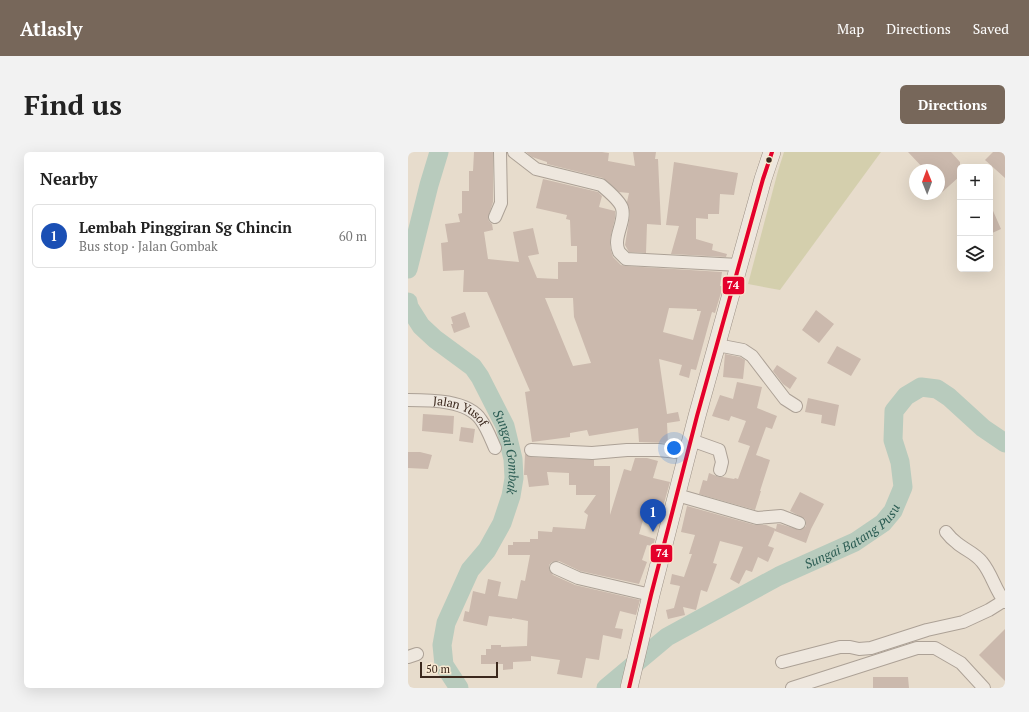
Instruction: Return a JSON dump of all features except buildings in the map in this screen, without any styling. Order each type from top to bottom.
[{"type":"main road","points":[[630,684],[689,446],[739,264],[772,152]]},
{"type":"street","points":[[495,216],[501,203],[500,152]]},
{"type":"street","points":[[514,152],[536,169],[601,185],[608,190],[622,207],[617,241],[619,252],[626,259],[739,264]]},
{"type":"street","points":[[717,345],[743,350],[752,356],[785,398],[796,406]]},
{"type":"street","name":"Jalan Yusof","points":[[408,400],[457,404],[472,410],[481,420],[495,448]]},
{"type":"street","points":[[531,450],[592,453],[689,446],[719,450],[722,462],[720,470]]},
{"type":"street","points":[[677,495],[757,518],[781,516],[799,523]]},
{"type":"street","points":[[782,662],[840,647],[860,649],[870,648],[927,630],[963,622],[990,610],[1005,601],[999,595],[982,561],[968,550],[957,544],[946,532]]},
{"type":"street","points":[[556,568],[578,578],[651,595]]},
{"type":"street","points":[[792,688],[917,648],[935,648],[961,662],[984,688]]},
{"type":"shaded area","points":[[784,152],[881,152],[780,290],[748,284]]},
{"type":"waterway","name":"Sungai Gombak","points":[[408,269],[429,185],[439,152]]},
{"type":"waterway","name":"Sungai Gombak","points":[[408,302],[409,307],[421,326],[435,339],[473,367],[480,377],[505,426],[513,459],[514,478],[511,496],[502,523],[487,550],[470,570],[446,623],[442,645],[444,665],[459,688]]},
{"type":"waterway","name":"Sungai Batang Pusu","points":[[606,688],[667,637],[779,576],[855,542],[883,523],[893,511],[903,487],[900,462],[893,440],[894,411],[906,396],[921,387],[937,389],[949,397],[983,428],[1005,443]]},
{"type":"transit line","name":"74","points":[[629,688],[651,595],[697,416],[763,179],[772,152]]},
{"type":"place","name":"Lembah Pinggiran Sg Chincin","points":[[653,532]]}]
